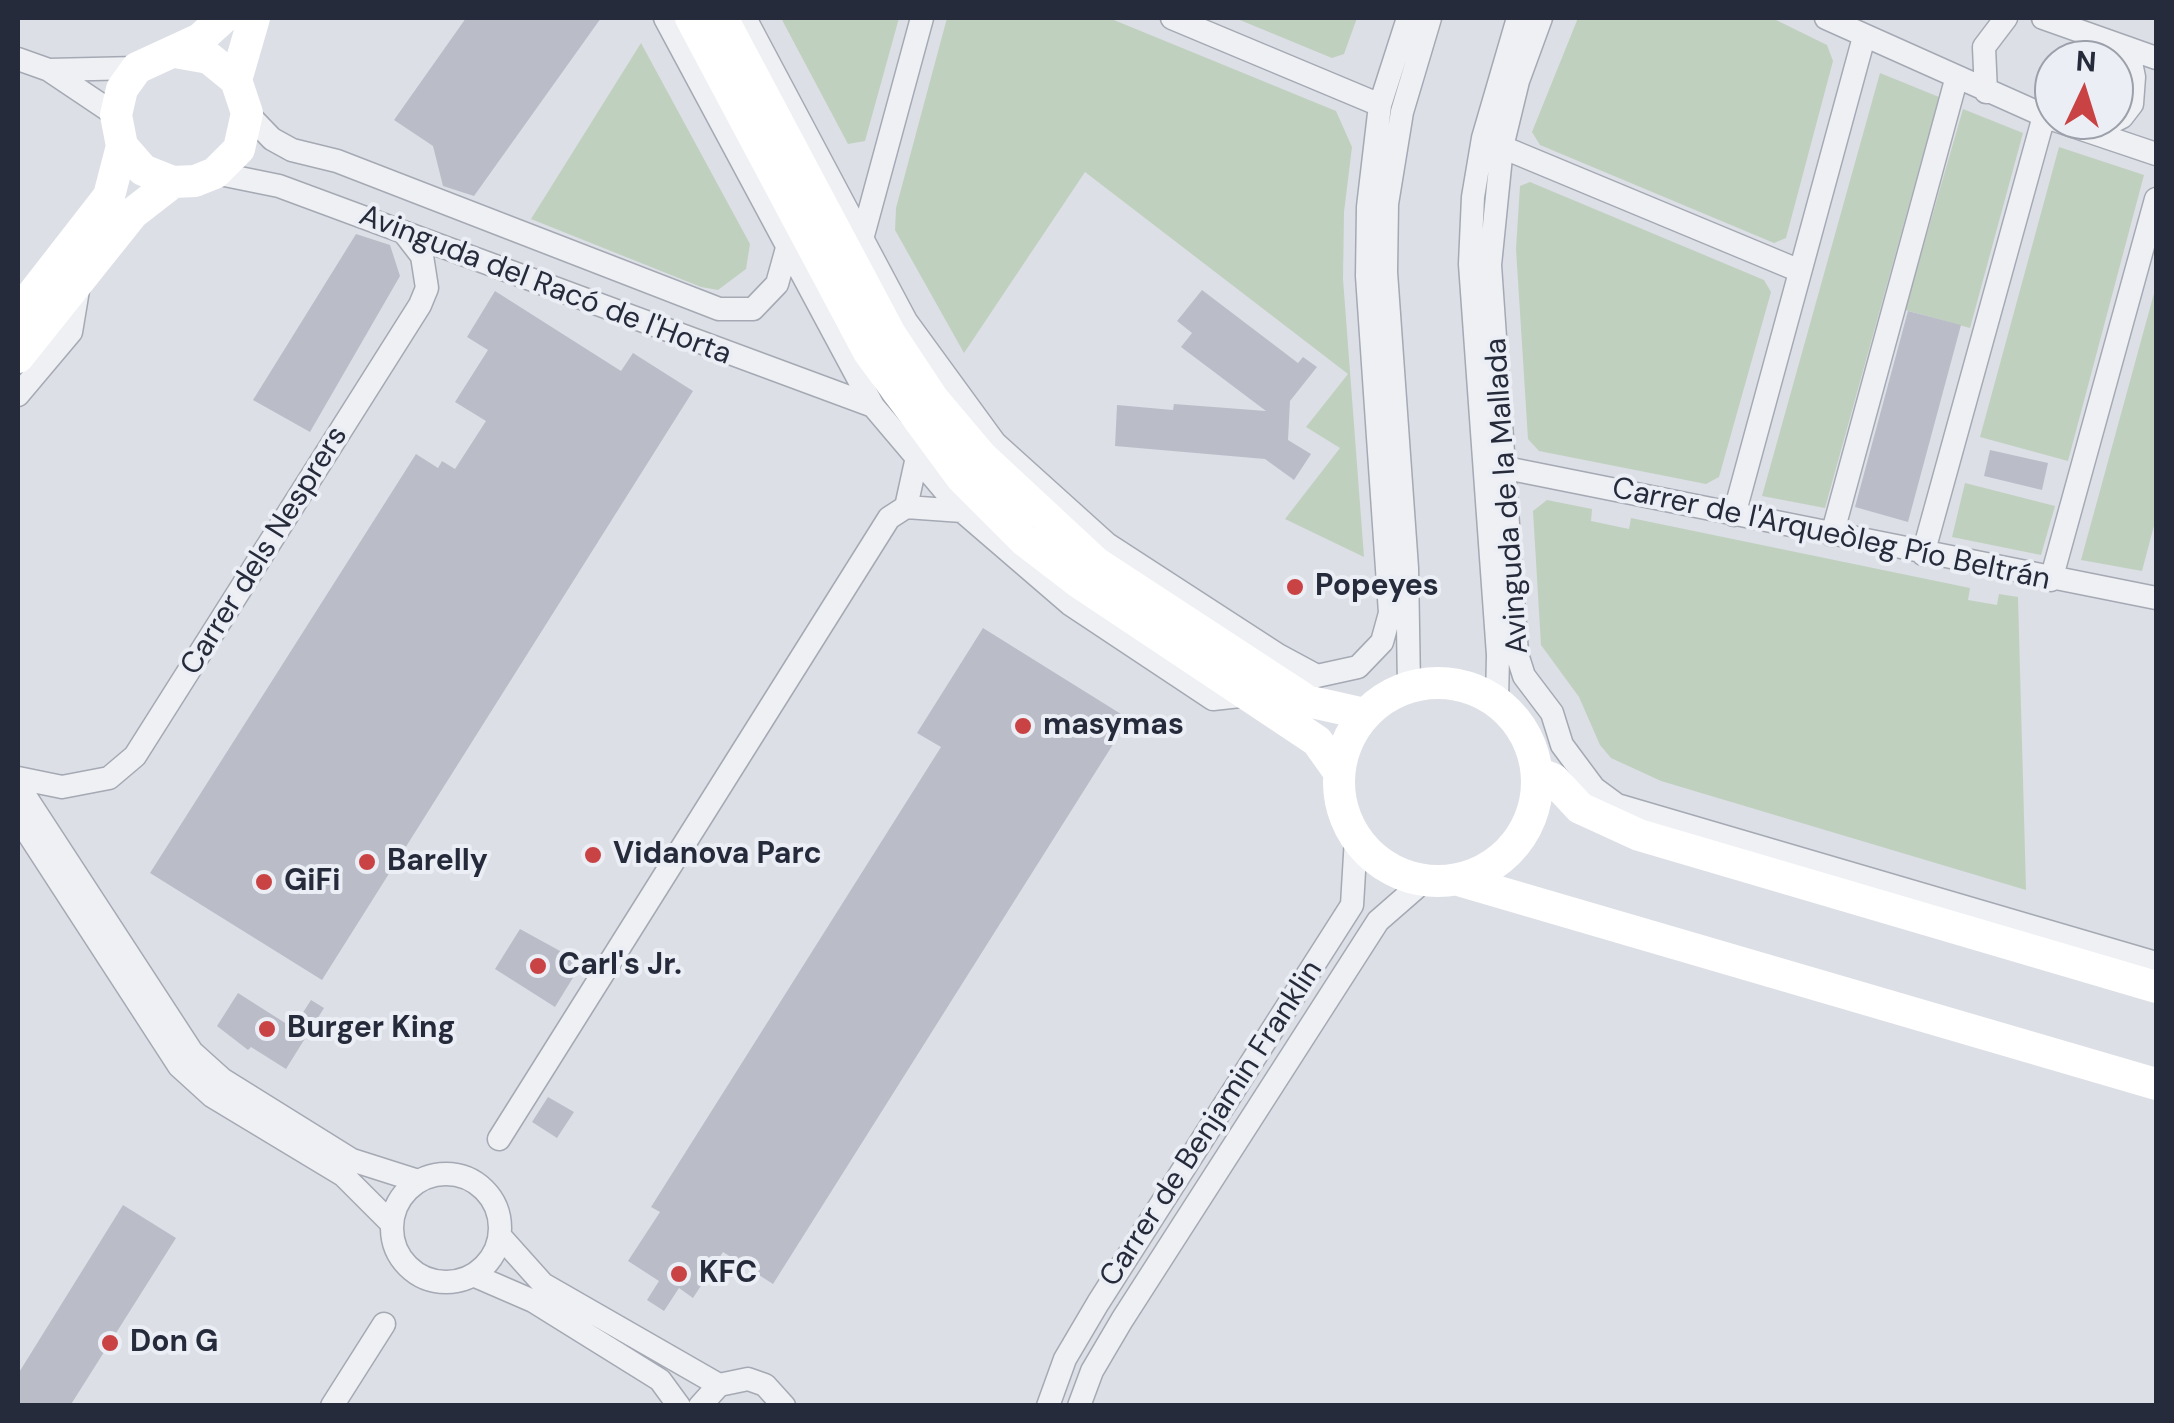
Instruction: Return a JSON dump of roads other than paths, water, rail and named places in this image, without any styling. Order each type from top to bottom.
[{"type":"street","points":[[48,70],[138,68],[200,39],[223,18]]},
{"type":"street","points":[[236,80],[254,18]]},
{"type":"street","points":[[665,18],[872,406],[962,511],[1070,604],[1213,698],[1260,685]]},
{"type":"street","points":[[690,18],[868,352],[962,478],[1024,540],[1071,576],[1260,685],[1365,714]]},
{"type":"street","points":[[722,18],[890,334],[933,399],[982,458],[1096,563],[1260,685],[1316,741],[1339,772]]},
{"type":"street","points":[[745,18],[906,321],[950,387],[996,443],[1056,502],[1107,544],[1317,676],[1358,667],[1382,642],[1390,613],[1367,276],[1368,207],[1380,105],[1408,18]]},
{"type":"street","points":[[862,239],[922,18]]},
{"type":"street","points":[[1172,18],[1380,105]]},
{"type":"street","points":[[1409,686],[1408,586],[1386,272],[1387,204],[1402,112],[1430,18]]},
{"type":"street","name":"Avinguda de la Mallada","points":[[1497,701],[1495,610],[1471,230],[1483,138],[1518,18]]},
{"type":"street","name":"Avinguda de la Mallada","points":[[1541,18],[1518,80],[1502,147],[1490,265],[1517,654],[1524,676],[1552,713],[1562,745],[1594,788],[1616,805],[2156,963]]},
{"type":"street","points":[[1826,18],[2034,112]]},
{"type":"street","points":[[1986,92],[1984,47],[2006,18]]},
{"type":"street","points":[[2043,18],[2069,22],[2110,40]]},
{"type":"street","points":[[1734,515],[1864,36]]},
{"type":"street","points":[[18,58],[48,70],[119,130],[143,170],[173,182],[194,181],[215,173],[239,149],[247,113],[236,80],[209,58],[175,52]]},
{"type":"street","points":[[18,313],[109,196],[122,89],[138,68]]},
{"type":"street","points":[[1832,535],[1956,80]]},
{"type":"street","name":"Avinguda del Racó de l'Horta","points":[[247,113],[272,139],[292,150],[337,161],[719,309],[753,308],[777,284],[787,248]]},
{"type":"street","points":[[1923,554],[2045,140]]},
{"type":"street","points":[[2115,140],[2156,154]]},
{"type":"street","points":[[1502,147],[1800,272]]},
{"type":"street","name":"Avinguda del Racó de l'Horta","points":[[215,173],[279,186],[872,406]]},
{"type":"street","points":[[18,357],[133,213],[173,182]]},
{"type":"street","points":[[2051,580],[2156,199]]},
{"type":"street","name":"Carrer dels Nesprers","points":[[18,781],[62,788],[109,778],[135,756],[420,305],[427,288],[422,256],[406,234]]},
{"type":"street","points":[[18,396],[71,332],[80,282]]},
{"type":"street","points":[[906,507],[917,457]]},
{"type":"street","name":"Carrer de l'Arqueòleg Pío Beltrán","points":[[1506,468],[2153,598]]},
{"type":"street","points":[[499,1139],[890,518],[906,507],[962,511]]},
{"type":"street","points":[[1388,571],[1408,586]]},
{"type":"street","points":[[2153,598],[2156,572]]},
{"type":"street","points":[[1495,610],[1515,588]]},
{"type":"street","points":[[1258,642],[1260,685]]},
{"type":"street","points":[[1458,880],[1484,870],[1517,843],[1536,803],[1538,773],[1526,732],[1497,701],[1455,683],[1409,686],[1365,714],[1347,742],[1339,772],[1342,807],[1356,838],[1386,866],[1425,880],[1458,880],[2156,1084]]},
{"type":"street","points":[[1538,773],[1552,780],[1580,808],[1643,836],[2156,987]]},
{"type":"street","points":[[18,781],[192,1052],[222,1079],[352,1160],[418,1181]]},
{"type":"street","points":[[18,818],[179,1066],[212,1096],[342,1176],[391,1223]]},
{"type":"street","points":[[1643,836],[1682,824]]},
{"type":"street","name":"Carrer de Benjamin Franklin","points":[[1048,1406],[1065,1359],[1098,1303],[1352,905],[1356,838]]},
{"type":"street","name":"Carrer de Benjamin Franklin","points":[[1079,1406],[1092,1371],[1122,1320],[1378,921],[1425,880]]},
{"type":"street","points":[[444,1174],[481,1186],[496,1208],[500,1236],[495,1252],[474,1275],[453,1282],[432,1281],[414,1273],[400,1260],[391,1223],[395,1206],[418,1181],[444,1174]]},
{"type":"street","points":[[500,1236],[543,1284],[719,1385]]},
{"type":"street","points":[[474,1275],[533,1301],[660,1380],[679,1406]]},
{"type":"street","points":[[333,1404],[384,1324]]},
{"type":"street","points":[[700,1406],[719,1385],[748,1379],[765,1385],[784,1406]]},
{"type":"place","name":"Popeyes","points":[[1295,587]]},
{"type":"place","name":"masymas","points":[[1023,726]]},
{"type":"place","name":"Vidanova Parc","points":[[593,855]]},
{"type":"place","name":"Barelly","points":[[367,862]]},
{"type":"place","name":"GiFi","points":[[264,882]]},
{"type":"place","name":"Carl's Jr.","points":[[538,966]]},
{"type":"place","name":"Burger King","points":[[267,1029]]},
{"type":"place","name":"KFC","points":[[679,1274]]},
{"type":"place","name":"Don G","points":[[110,1343]]}]
